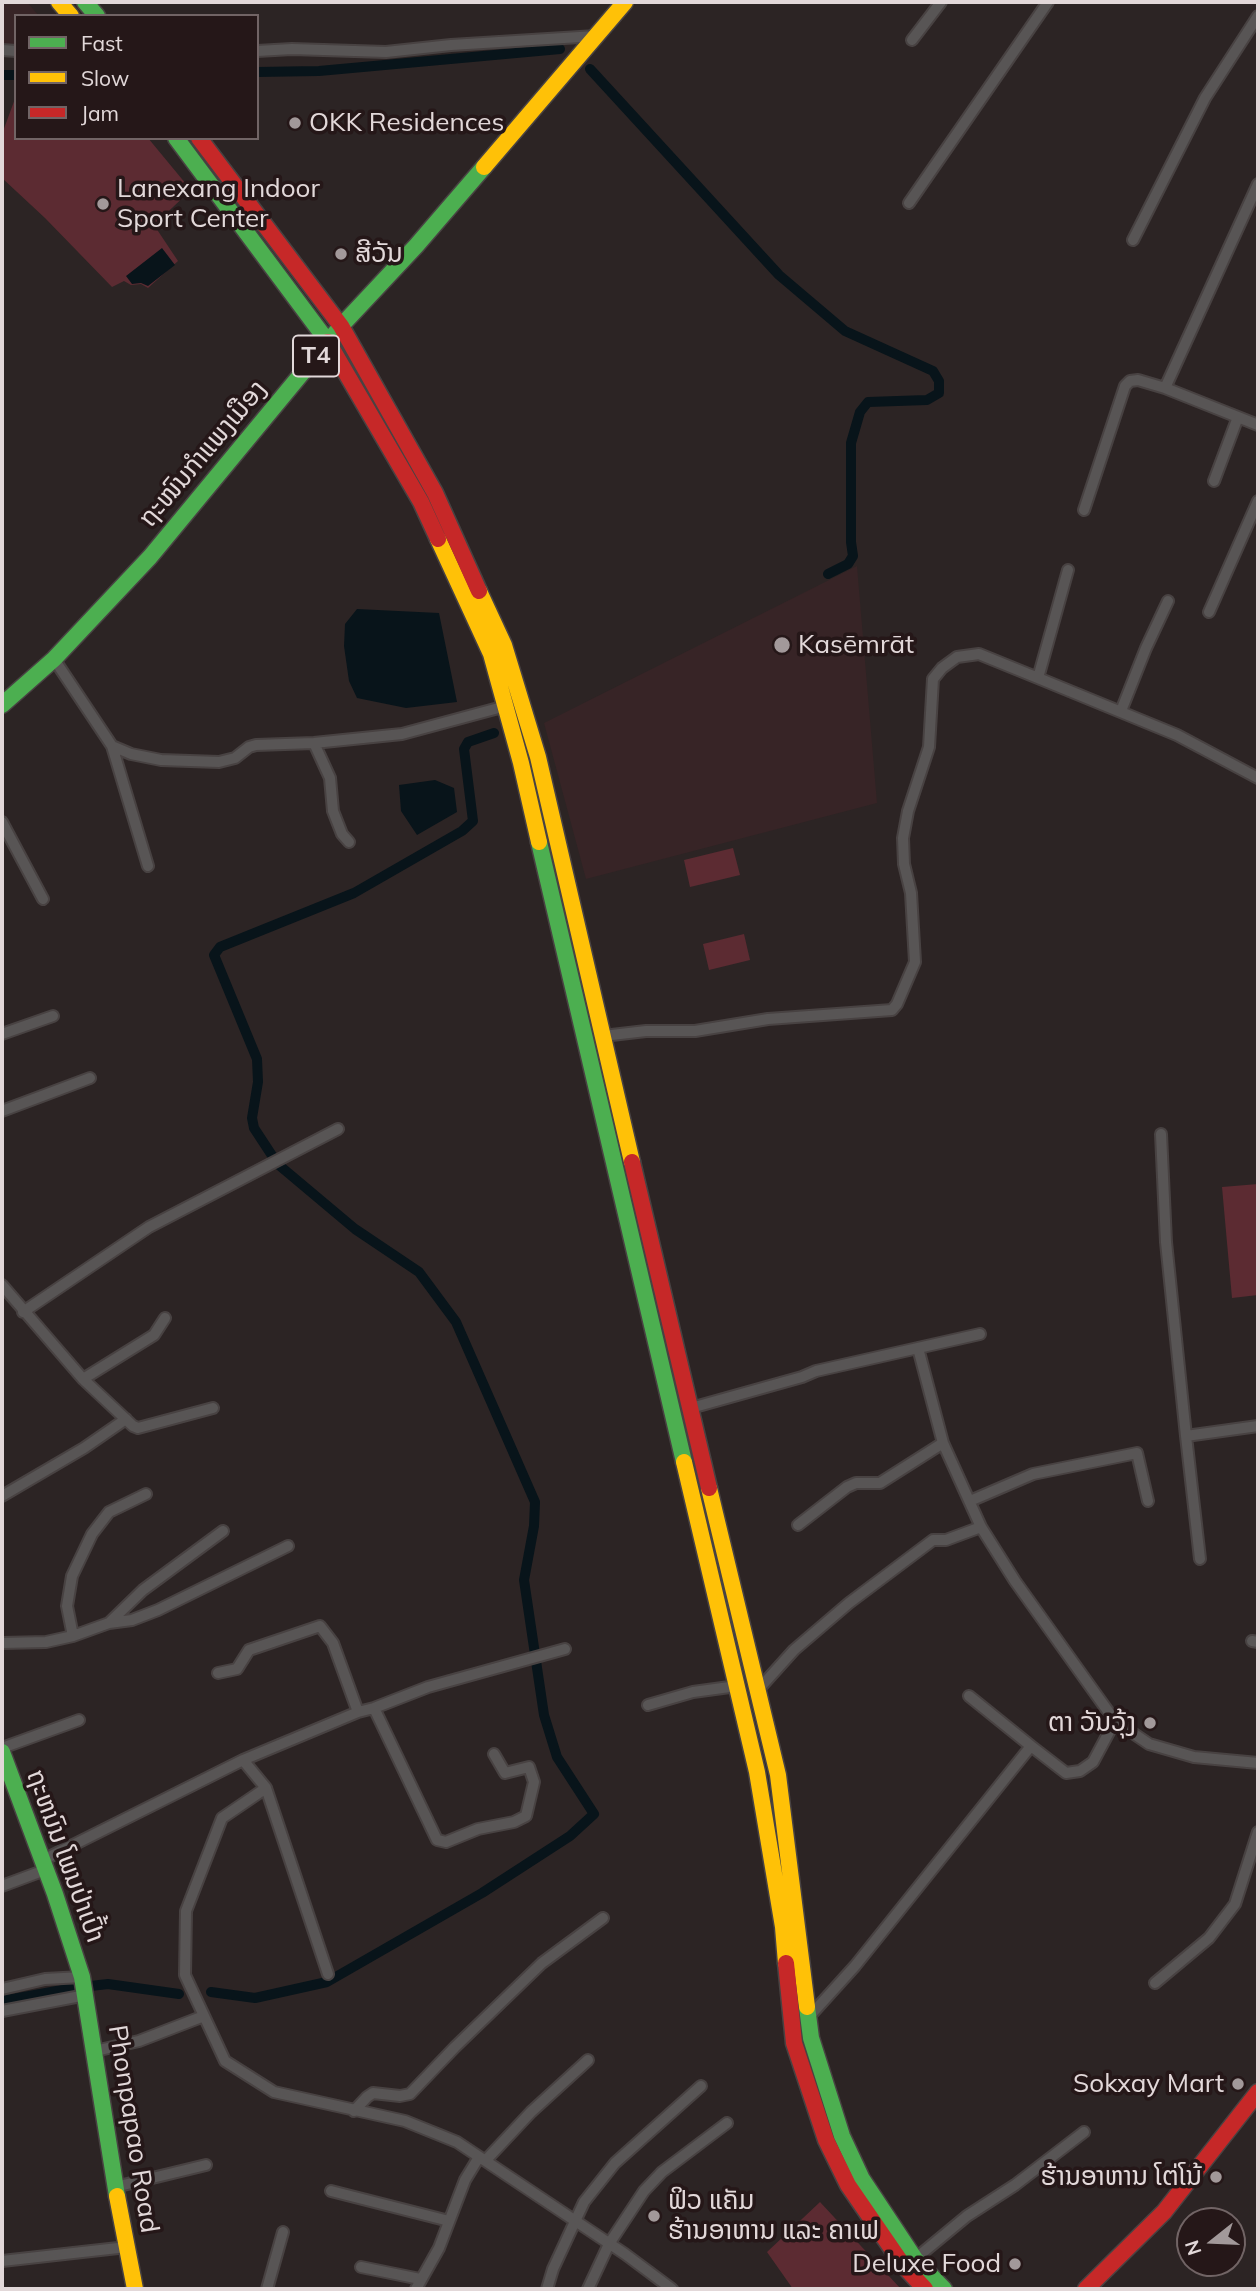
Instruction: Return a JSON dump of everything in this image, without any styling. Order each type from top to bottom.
[{"type":"street","name":"ຖະໜົນກຳແພງເມືອງ","points":[[2,705],[54,659],[150,557],[341,326],[416,246],[625,2]]},
{"type":"street","points":[[912,40],[941,2]]},
{"type":"street","points":[[909,203],[1048,2]]},
{"type":"street","points":[[1133,240],[1205,98],[1258,16]]},
{"type":"street","points":[[259,51],[292,49],[386,52],[596,36]]},
{"type":"street","points":[[177,140],[328,342],[421,502],[491,654],[545,866],[757,1772],[783,1927],[794,2043],[826,2140],[848,2185],[903,2265],[925,2289]]},
{"type":"street","points":[[201,140],[341,326],[435,492],[504,645],[538,757],[778,1776],[811,2038],[842,2136],[862,2179],[915,2259],[944,2289]]},
{"type":"street","points":[[1165,388],[1258,184]]},
{"type":"street","points":[[1084,510],[1125,386],[1130,381],[1138,380],[1165,388],[1258,425]]},
{"type":"street","points":[[1214,481],[1238,417]]},
{"type":"street","points":[[1209,612],[1258,501]]},
{"type":"street","points":[[1038,678],[1068,570]]},
{"type":"street","points":[[1121,711],[1168,601]]},
{"type":"street","points":[[603,1036],[646,1031],[695,1031],[768,1019],[892,1010],[915,962],[911,893],[904,864],[903,838],[908,811],[929,747],[933,679],[957,657],[979,654],[1121,711],[1177,734],[1258,778]]},
{"type":"street","points":[[54,659],[112,746],[148,866]]},
{"type":"street","points":[[112,746],[131,754],[195,763],[227,761],[256,745],[314,743],[402,734],[506,706]]},
{"type":"street","points":[[314,743],[330,778],[333,811],[342,834],[349,842]]},
{"type":"street","points":[[2,822],[43,899]]},
{"type":"street","points":[[545,866],[562,861]]},
{"type":"street","points":[[2,1034],[53,1016]]},
{"type":"street","points":[[2,1111],[90,1078]]},
{"type":"street","points":[[23,1312],[149,1227],[338,1129]]},
{"type":"street","points":[[1161,1134],[1166,1242],[1200,1559]]},
{"type":"street","points":[[2,1285],[83,1379],[138,1428],[214,1408]]},
{"type":"street","points":[[83,1379],[153,1335],[165,1318]]},
{"type":"street","points":[[691,1408],[816,1371],[980,1334]]},
{"type":"street","points":[[918,1348],[943,1444],[981,1527],[1115,1721],[1149,1744],[1194,1757],[1258,1763]]},
{"type":"street","points":[[2,1496],[84,1448],[126,1419]]},
{"type":"street","points":[[1186,1436],[1258,1426]]},
{"type":"street","points":[[798,1525],[846,1487],[856,1483],[880,1483],[943,1444]]},
{"type":"street","points":[[970,1501],[1033,1474],[1137,1453],[1148,1501]]},
{"type":"street","points":[[73,1636],[67,1606],[72,1576],[92,1534],[109,1512],[146,1494]]},
{"type":"street","points":[[758,1690],[794,1650],[849,1602],[933,1540],[946,1540],[981,1527]]},
{"type":"street","points":[[109,1623],[143,1590],[223,1531]]},
{"type":"street","points":[[2,1643],[46,1642],[109,1623],[132,1620],[158,1610],[288,1546]]},
{"type":"street","points":[[218,1673],[237,1669],[249,1650],[320,1626],[332,1643],[358,1712]]},
{"type":"street","points":[[2,1886],[243,1760],[358,1712],[374,1709],[428,1687],[565,1649]]},
{"type":"street","points":[[648,1705],[693,1692],[737,1686]]},
{"type":"street","points":[[969,1696],[1066,1773],[1080,1771],[1093,1762],[1115,1721]]},
{"type":"street","points":[[374,1709],[437,1840],[446,1842],[478,1829],[514,1822],[526,1816],[534,1782],[528,1767],[505,1773],[494,1754]]},
{"type":"street","points":[[2,1750],[79,1720]]},
{"type":"street","points":[[808,2018],[855,1966],[1031,1746]]},
{"type":"street","name":"ຖະຫນົນ ໂພນປ່າເປົ້າ","points":[[2,1750],[55,1894],[84,1988]]},
{"type":"street","points":[[243,1760],[265,1788],[328,1974]]},
{"type":"street","points":[[265,1788],[222,1818],[186,1911],[185,1975],[225,2061],[274,2092],[405,2121],[457,2142],[575,2220],[672,2289]]},
{"type":"street","points":[[1155,1983],[1209,1938],[1235,1904],[1258,1832]]},
{"type":"street","points":[[354,2111],[373,2094],[410,2094],[542,1963],[603,1918]]},
{"type":"street","points":[[2,1989],[46,1979],[84,1988]]},
{"type":"street","points":[[2,2011],[84,1988]]},
{"type":"street","name":"Phonpapao Road","points":[[84,1988],[135,2289]]},
{"type":"street","points":[[95,2051],[139,2041],[204,2016]]},
{"type":"street","points":[[361,2267],[418,2284],[439,2248],[465,2179],[531,2112],[588,2060]]},
{"type":"street","points":[[547,2289],[553,2269],[584,2202],[615,2163],[701,2086]]},
{"type":"street","points":[[1086,2289],[1164,2212],[1258,2092]]},
{"type":"street","points":[[588,2289],[608,2244],[644,2191],[662,2172],[727,2123]]},
{"type":"street","points":[[915,2259],[967,2216],[1014,2185],[1084,2132]]},
{"type":"street","points":[[116,2187],[206,2165]]},
{"type":"street","points":[[331,2192],[449,2221]]},
{"type":"street","points":[[267,2289],[283,2232]]},
{"type":"street","points":[[2,2261],[127,2247]]},
{"type":"shaded area","points":[[2,2],[27,2],[37,14],[14,14],[14,44],[2,45]]},
{"type":"shaded area","name":"Lanexang Indoor Sport Center","points":[[14,101],[14,140],[150,140],[191,190],[154,225],[178,261],[148,288],[124,281],[112,287],[2,178],[2,134]]},
{"type":"shaded area","points":[[162,248],[175,265],[148,286],[141,283],[132,284],[126,276]]},
{"type":"shaded area","name":"Kasēmrāt","points":[[857,566],[877,803],[586,879],[544,723]]},
{"type":"shaded area","points":[[357,609],[439,613],[457,702],[406,708],[357,698],[349,681],[344,646],[345,624]]},
{"type":"shaded area","points":[[435,780],[454,788],[457,812],[417,835],[401,811],[399,785]]},
{"type":"shaded area","points":[[733,848],[740,875],[690,887],[684,860]]},
{"type":"shaded area","points":[[744,934],[750,960],[709,970],[703,944]]},
{"type":"shaded area","points":[[1258,1184],[1258,1295],[1232,1298],[1222,1187]]},
{"type":"shaded area","points":[[820,2202],[901,2289],[793,2289],[767,2252]]},
{"type":"waterway","points":[[259,72],[319,71],[560,49]]},
{"type":"waterway","points":[[590,69],[779,275],[845,331],[933,371],[939,381],[939,393],[927,400],[868,402],[860,412],[851,443],[853,556],[848,564],[828,574]]},
{"type":"waterway","points":[[2,75],[14,75]]},
{"type":"waterway","points":[[273,1157],[254,1128],[252,1118],[258,1082],[257,1059],[214,955],[220,947],[354,893],[462,831],[473,821],[464,749],[468,742],[494,733]]},
{"type":"waterway","points":[[211,1992],[255,1998],[327,1982],[482,1893],[570,1836],[594,1814],[557,1757],[544,1715],[524,1580],[534,1526],[535,1502],[456,1322],[419,1272],[355,1229],[280,1166]]},
{"type":"waterway","points":[[2,2001],[108,1984],[179,1994]]},
{"type":"traffic: fast","points":[[85,2],[95,14]]},
{"type":"traffic: fast","points":[[177,140],[328,342]]},
{"type":"traffic: fast","points":[[2,705],[54,659],[150,557],[341,326],[416,246],[484,167]]},
{"type":"traffic: fast","points":[[539,842],[684,1462]]},
{"type":"traffic: fast","points":[[2,1752],[55,1894],[82,1977],[117,2196]]},
{"type":"traffic: fast","points":[[807,2007],[811,2038],[842,2136],[862,2179],[915,2259],[944,2289]]},
{"type":"traffic: slow","points":[[59,2],[69,14]]},
{"type":"traffic: slow","points":[[484,167],[625,2]]},
{"type":"traffic: slow","points":[[438,539],[491,654],[521,763],[539,842]]},
{"type":"traffic: slow","points":[[479,591],[504,645],[538,757],[632,1162]]},
{"type":"traffic: slow","points":[[684,1462],[757,1772],[783,1927],[786,1963]]},
{"type":"traffic: slow","points":[[709,1488],[778,1775],[807,2007]]},
{"type":"traffic: slow","points":[[117,2196],[135,2289]]},
{"type":"traffic: jam","points":[[201,140],[341,326]]},
{"type":"traffic: jam","points":[[341,326],[435,493],[479,591]]},
{"type":"traffic: jam","points":[[328,342],[421,502],[438,539]]},
{"type":"traffic: jam","points":[[632,1162],[709,1488]]},
{"type":"traffic: jam","points":[[786,1963],[794,2043],[826,2140],[848,2185],[903,2265],[925,2289]]},
{"type":"traffic: jam","points":[[1086,2289],[1164,2212],[1258,2092]]},
{"type":"place","name":"OKK Residences","points":[[295,123]]},
{"type":"place","name":"Lanexang Indoor Sport Center","points":[[103,204]]},
{"type":"place","name":"ສີວັນ","points":[[341,254]]},
{"type":"place","name":"Kasēmrāt","points":[[782,645]]},
{"type":"place","name":"ຕາ ວັນວຸ້ງ","points":[[1150,1723]]},
{"type":"place","name":"Sokxay Mart","points":[[1238,2084]]},
{"type":"place","name":"ຮ້ານອາຫານ ໂຕ່ໂນ້","points":[[1216,2177]]},
{"type":"place","name":"ຟິວ ແຄັມ ຮ້ານອາຫານ ແລະ ຄາເຟ","points":[[654,2216]]},
{"type":"place","name":"Deluxe Food","points":[[1015,2264]]}]
